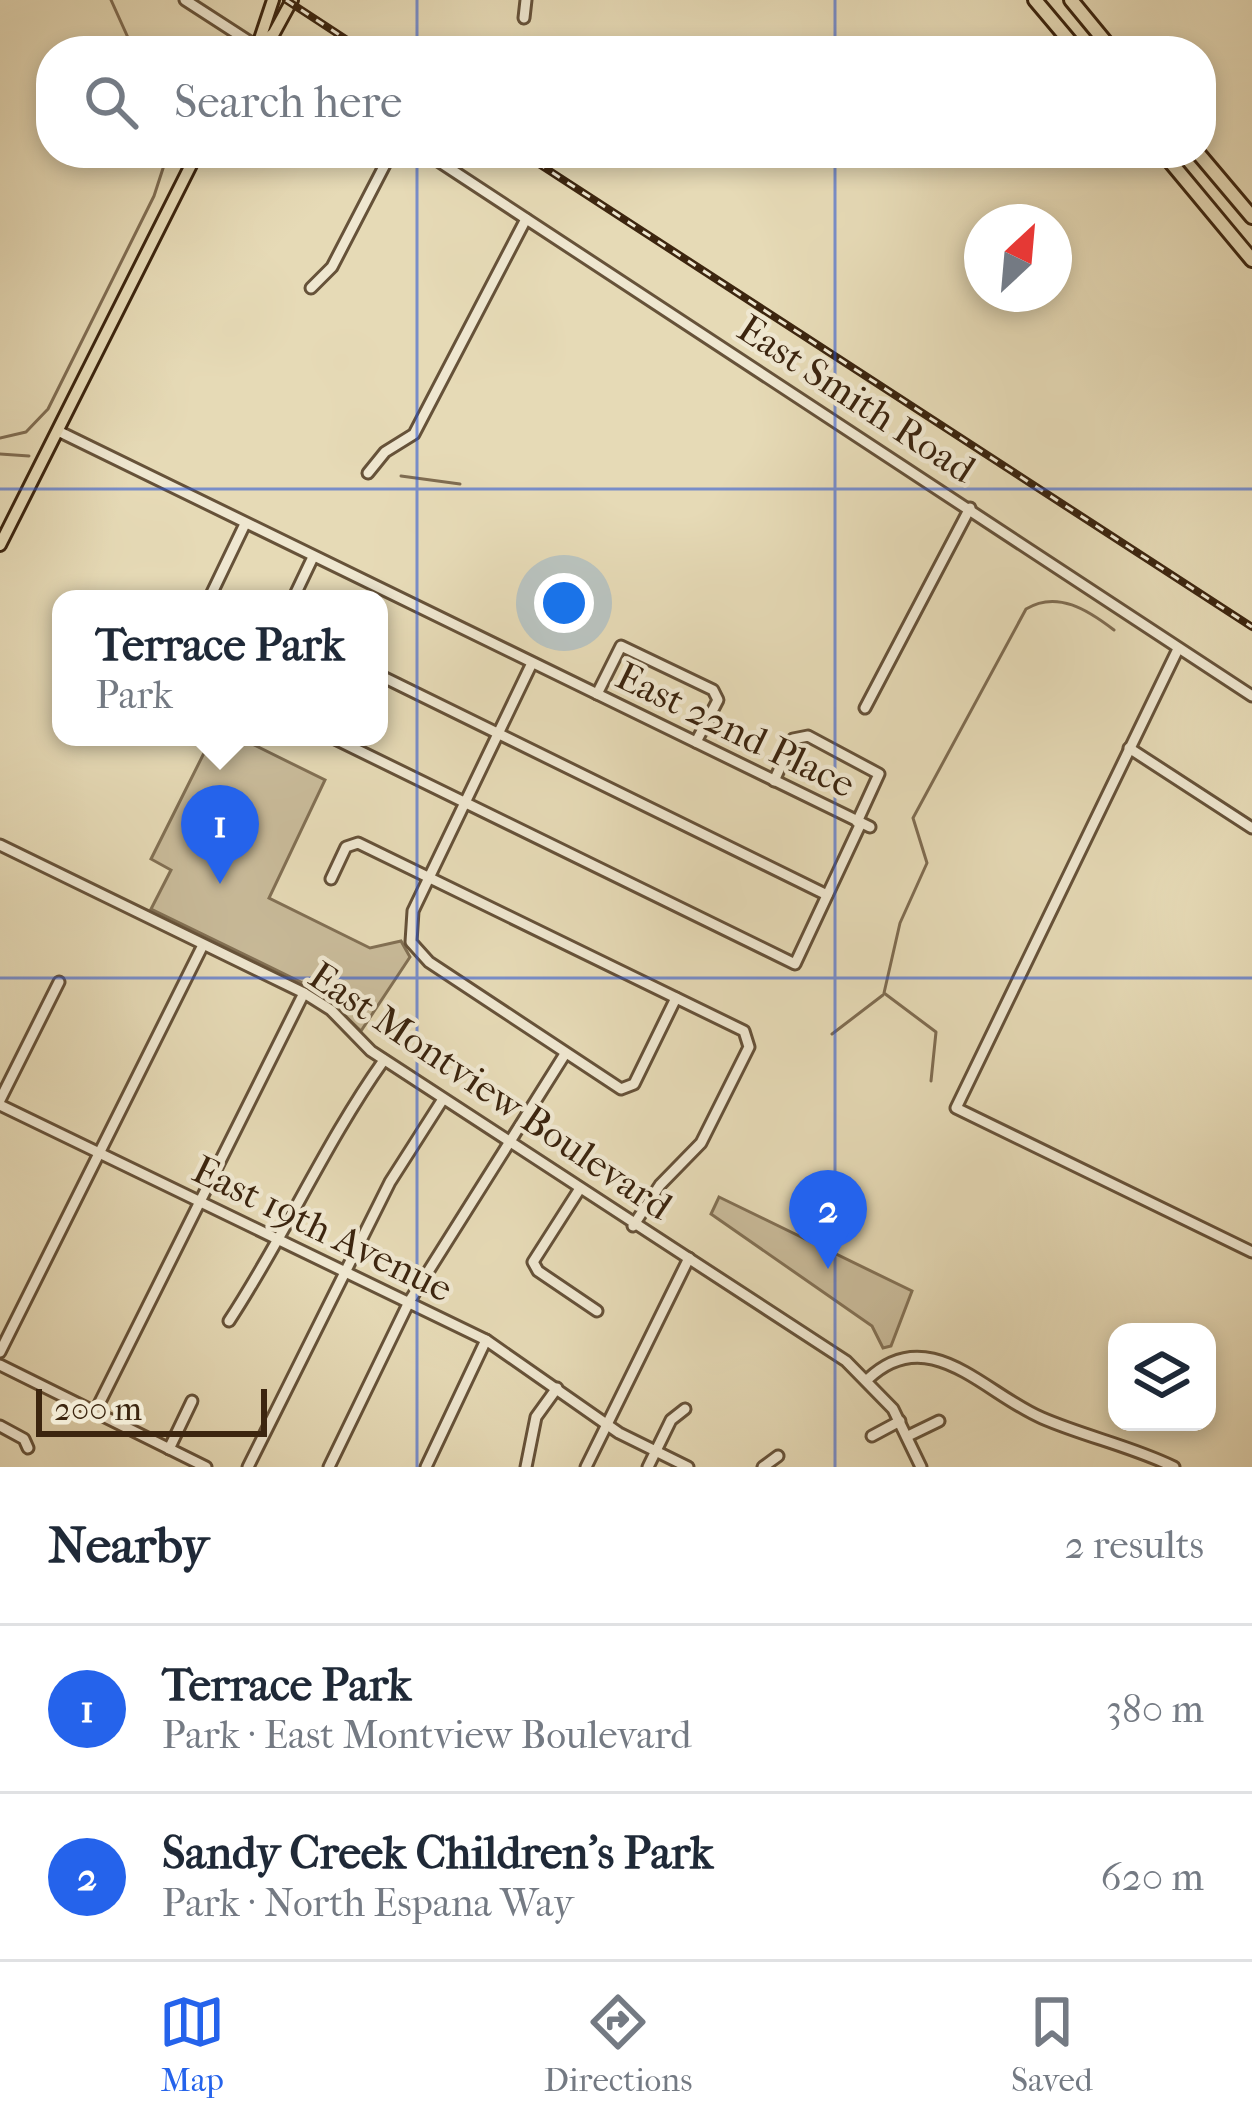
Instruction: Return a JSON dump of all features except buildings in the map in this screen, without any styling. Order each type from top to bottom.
[{"type":"highway","points":[[1035,0],[1065,36]]},
{"type":"highway","points":[[1071,0],[1101,36]]},
{"type":"highway","points":[[1175,168],[1252,260]]},
{"type":"highway","points":[[1211,168],[1252,217]]},
{"type":"main road","points":[[263,36],[273,0]]},
{"type":"main road","points":[[271,36],[292,0]]},
{"type":"main road","points":[[0,545],[190,168]]},
{"type":"street","points":[[185,0],[238,36]]},
{"type":"street","points":[[524,18],[526,0]]},
{"type":"street","points":[[311,288],[332,267],[383,168]]},
{"type":"street","name":"East Smith Road","points":[[449,168],[1252,696]]},
{"type":"street","points":[[368,472],[385,452],[414,434],[526,219]]},
{"type":"street","name":"East 22nd Place","points":[[58,431],[382,590]]},
{"type":"street","points":[[865,708],[970,508]]},
{"type":"street","points":[[213,590],[245,524]]},
{"type":"street","points":[[298,590],[314,557]]},
{"type":"street","name":"East 22nd Place","points":[[388,593],[863,824]]},
{"type":"street","points":[[597,694],[616,651],[627,648],[718,694],[696,742]]},
{"type":"street","points":[[1178,649],[956,1108],[1252,1252]]},
{"type":"street","points":[[532,663],[410,922],[414,948],[565,1054],[627,1089],[676,998]]},
{"type":"street","points":[[388,679],[826,895]]},
{"type":"street","points":[[349,746],[789,963],[798,961],[863,824],[878,774],[808,736],[793,739],[774,781]]},
{"type":"street","points":[[1129,748],[1252,828]]},
{"type":"street","points":[[331,879],[354,842],[744,1031],[749,1042],[701,1142],[660,1186],[633,1226]]},
{"type":"street","name":"East Montview Boulevard","points":[[0,845],[304,993],[384,1060],[868,1378],[900,1421],[921,1467]]},
{"type":"street","points":[[0,1352],[203,945]]},
{"type":"street","points":[[0,1102],[59,982]]},
{"type":"street","points":[[95,1412],[304,993]]},
{"type":"street","points":[[329,1467],[409,1302],[565,1054]]},
{"type":"street","points":[[229,1321],[327,1142],[384,1060]]},
{"type":"street","points":[[248,1467],[343,1271],[443,1099]]},
{"type":"street","name":"East 19th Avenue","points":[[0,1102],[486,1340],[607,1425],[688,1467]]},
{"type":"street","points":[[579,1190],[533,1262],[538,1271],[597,1311]]},
{"type":"street","points":[[586,1467],[689,1258]]},
{"type":"street","points":[[426,1467],[486,1340]]},
{"type":"street","points":[[868,1378],[899,1358],[939,1360],[1046,1420],[1118,1440],[1174,1467]]},
{"type":"street","points":[[0,1365],[206,1467]]},
{"type":"street","points":[[526,1467],[536,1418],[557,1388]]},
{"type":"street","points":[[173,1467],[193,1401]]},
{"type":"street","points":[[648,1467],[671,1420],[685,1409]]},
{"type":"street","points":[[872,1436],[900,1421]]},
{"type":"street","points":[[908,1436],[939,1421]]},
{"type":"street","points":[[0,1426],[22,1437],[28,1448]]},
{"type":"street","points":[[764,1467],[778,1456]]},
{"type":"shaded area","points":[[208,746],[256,746],[325,780],[269,898],[370,948],[401,941],[410,957],[361,1031],[319,991],[151,909],[171,870],[151,859]]},
{"type":"shaded area","points":[[719,1197],[912,1291],[891,1346],[883,1348],[872,1326],[711,1214]]},
{"type":"waterway","points":[[111,0],[127,36]]},
{"type":"waterway","points":[[0,438],[26,432],[48,409],[154,196],[163,168]]},
{"type":"waterway","points":[[0,454],[29,456]]},
{"type":"waterway","points":[[401,476],[460,484]]},
{"type":"waterway","points":[[931,1081],[936,1032],[884,993],[900,923],[927,863],[913,818],[1026,609],[1061,602],[1114,630]]},
{"type":"waterway","points":[[832,1034],[883,995]]},
{"type":"railway","points":[[286,0],[341,36]]},
{"type":"railway","points":[[545,168],[1252,627]]},
{"type":"place","name":"Terrace Park","points":[[220,884]]},
{"type":"place","name":"Sandy Creek Children's Park","points":[[828,1269]]}]
